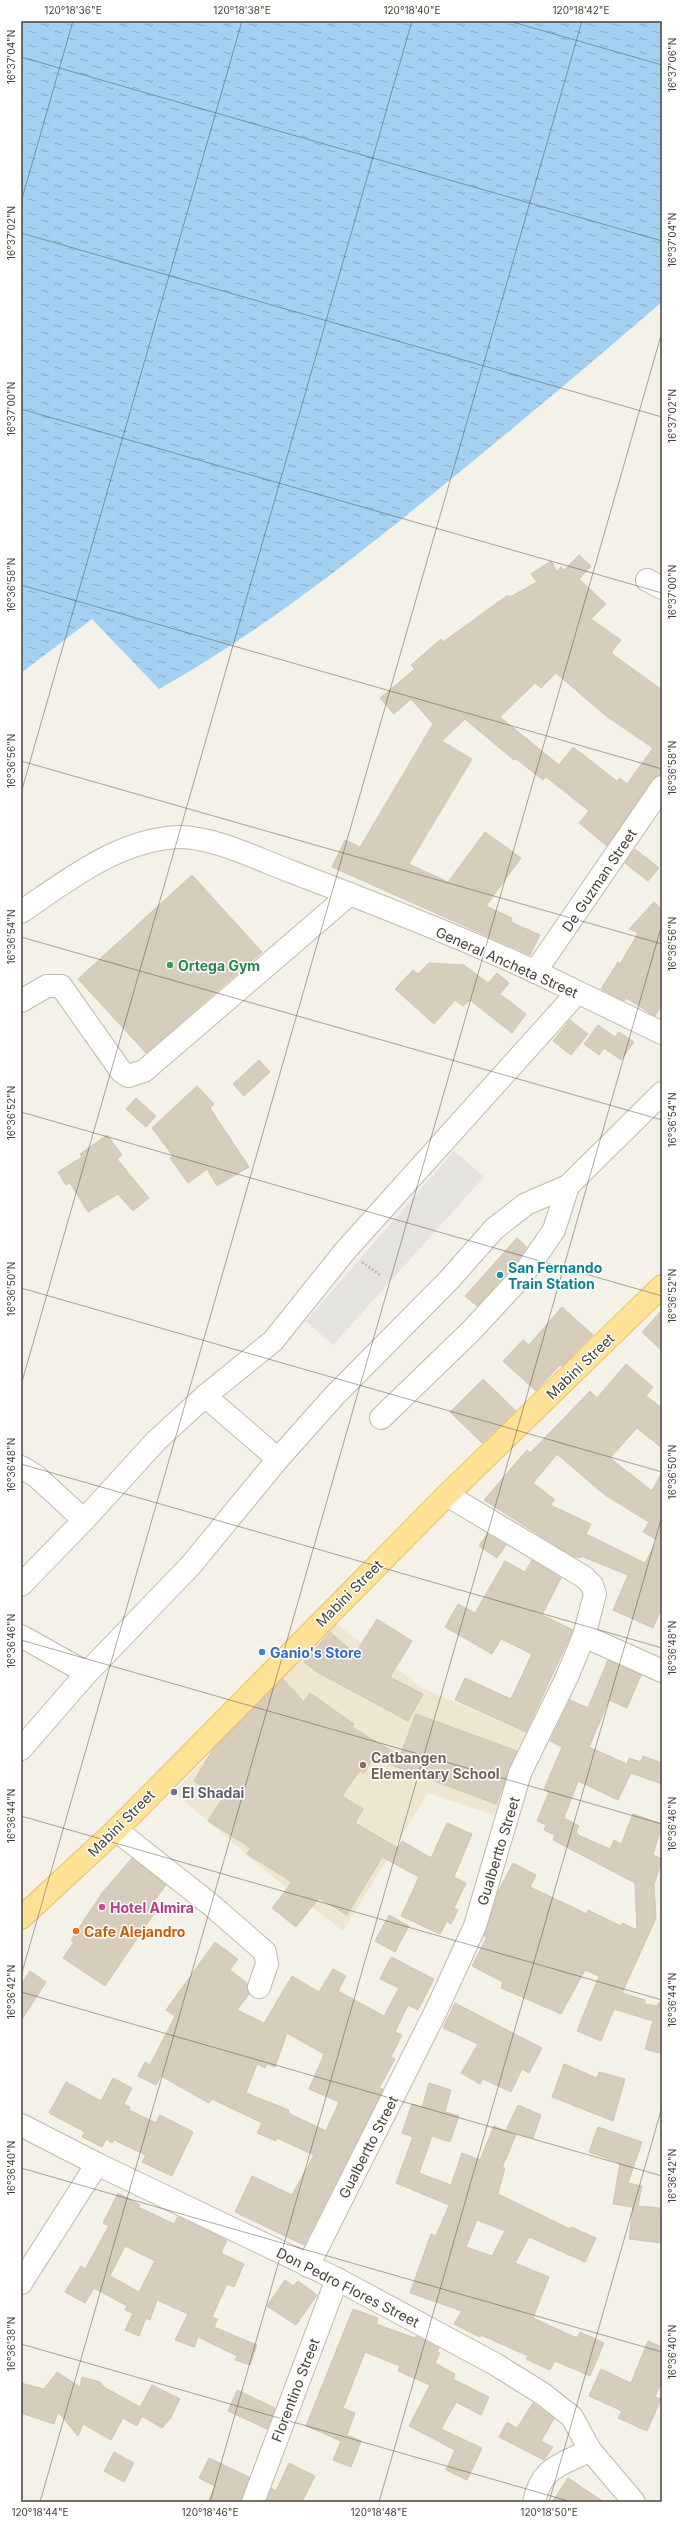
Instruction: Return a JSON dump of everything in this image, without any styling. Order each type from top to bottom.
[{"type":"main road","name":"Mabini Street","points":[[21,1918],[116,1830],[446,1495],[662,1286]]},
{"type":"street","name":"De Guzman Street","points":[[535,972],[662,787]]},
{"type":"street","name":"General Ancheta Street","points":[[21,912],[78,873],[110,856],[147,843],[179,837],[210,842],[350,894],[535,972],[662,1033]]},
{"type":"street","points":[[21,1001],[47,986],[61,986],[121,1071],[128,1076],[135,1075],[144,1071],[350,894]]},
{"type":"street","points":[[21,1585],[84,1520],[156,1441],[205,1396],[273,1341],[344,1251],[578,993]]},
{"type":"street","points":[[21,1749],[87,1673],[191,1565],[278,1459],[335,1395],[449,1280],[494,1229],[526,1204],[568,1186],[662,1093]]},
{"type":"street","points":[[381,1418],[471,1331],[523,1275],[554,1230],[568,1186]]},
{"type":"street","points":[[205,1396],[278,1459]]},
{"type":"street","points":[[21,1467],[36,1476],[84,1520]]},
{"type":"street","name":"Gualbertto Street","points":[[308,2266],[436,2011],[475,1926],[520,1774],[566,1679],[584,1636],[595,1594],[592,1585],[584,1577],[446,1495]]},
{"type":"street","points":[[21,1636],[87,1673]]},
{"type":"street","points":[[584,1636],[662,1671]]},
{"type":"street","points":[[116,1830],[210,1904],[265,1952],[267,1964],[259,1987]]},
{"type":"street","name":"Don Pedro Flores Street","points":[[21,2125],[97,2164],[337,2279],[495,2364],[543,2394],[572,2418],[590,2450],[634,2502]]},
{"type":"street","points":[[21,2282],[97,2164]]},
{"type":"street","name":"Florentino Street","points":[[253,2502],[337,2279]]},
{"type":"street","points":[[534,2502],[540,2480],[546,2472],[590,2450]]},
{"type":"shaded area","points":[[454,1151],[484,1177],[333,1345],[306,1321]]},
{"type":"shaded area","name":"Catbangen Elementary School","points":[[335,1623],[424,1689],[536,1737],[503,1818],[428,1793],[343,1931],[268,1873],[174,1792]]},
{"type":"water","points":[[21,21],[662,21],[662,302],[488,449],[364,549],[264,623],[195,668],[159,689],[92,619],[21,673]]},
{"type":"building","points":[[579,555],[591,566],[579,579],[606,604],[591,619],[621,640],[611,653],[662,690],[662,775],[652,780],[607,846],[579,823],[589,811],[546,777],[543,780],[516,759],[514,760],[465,719],[442,741],[472,759],[409,864],[448,882],[485,832],[521,858],[486,906],[512,918],[511,922],[540,935],[530,955],[332,867],[345,840],[360,847],[433,724],[411,699],[394,714],[380,698],[415,669],[411,665],[441,639],[443,642],[508,595],[510,597],[537,582],[531,574],[551,561],[557,572],[561,567],[564,570]],"holes":[[[556,673],[606,716],[653,748],[627,784],[620,778],[617,781],[573,747],[559,765],[500,717],[535,683],[541,688]]]},
{"type":"building","points":[[635,849],[659,868],[648,881],[625,863]]},
{"type":"building","name":"Ortega Gym","points":[[192,875],[262,952],[146,1053],[78,979]]},
{"type":"building","points":[[654,902],[662,910],[662,1005],[655,1016],[626,998],[624,1001],[601,989],[618,962],[620,964],[637,935],[637,932],[629,929]]},
{"type":"building","points":[[429,963],[464,965],[488,983],[497,973],[509,983],[500,994],[526,1014],[512,1033],[470,1000],[463,1006],[455,1000],[434,1024],[395,989],[413,970],[418,974]]},
{"type":"building","points":[[570,1020],[588,1034],[571,1055],[553,1041]]},
{"type":"building","points":[[598,1025],[615,1037],[619,1032],[634,1042],[621,1060],[604,1048],[599,1055],[584,1044]]},
{"type":"building","points":[[259,1060],[270,1072],[244,1096],[233,1084]]},
{"type":"building","points":[[197,1086],[214,1104],[210,1108],[249,1167],[217,1186],[207,1169],[188,1183],[170,1158],[173,1156],[152,1128]]},
{"type":"building","points":[[136,1098],[156,1116],[146,1127],[126,1109]]},
{"type":"building","points":[[107,1135],[122,1155],[117,1159],[149,1198],[133,1211],[118,1194],[88,1212],[70,1183],[66,1185],[58,1172],[82,1157],[80,1154]]},
{"type":"building","name":"San Fernando Train Station","points":[[517,1238],[527,1247],[513,1267],[477,1306],[465,1296]]},
{"type":"building","points":[[562,1307],[593,1335],[562,1366],[560,1365],[536,1391],[503,1361],[523,1340],[529,1345]]},
{"type":"building","points":[[662,1310],[662,1351],[642,1332]]},
{"type":"building","points":[[626,1364],[653,1387],[646,1396],[662,1408],[662,1448],[637,1428],[610,1458],[652,1491],[662,1472],[662,1607],[653,1628],[613,1610],[628,1575],[581,1556],[580,1558],[572,1556],[484,1500],[527,1450],[530,1453],[590,1391],[597,1398]],"holes":[[[557,1454],[605,1495],[649,1522],[643,1532],[657,1540],[645,1563],[586,1534],[591,1524],[550,1505],[555,1500],[533,1483]]]},
{"type":"building","points":[[483,1379],[516,1411],[482,1443],[450,1412]]},
{"type":"building","points":[[487,1534],[506,1545],[497,1558],[479,1546]]},
{"type":"building","points":[[532,1560],[561,1578],[542,1615],[573,1630],[526,1732],[455,1700],[465,1678],[511,1699],[532,1654],[501,1639],[492,1654],[445,1627],[458,1604],[475,1613],[505,1561],[525,1572]]},
{"type":"building","points":[[377,1619],[412,1641],[390,1677],[423,1694],[408,1721],[317,1672],[304,1662],[330,1632],[355,1654]]},
{"type":"building","points":[[608,1660],[641,1675],[627,1708],[609,1700],[589,1747],[627,1764],[629,1758],[641,1762],[643,1756],[662,1763],[662,1784],[631,1773],[618,1800],[578,1781],[564,1818],[579,1826],[576,1832],[580,1836],[610,1849],[614,1840],[621,1844],[633,1814],[662,1824],[653,1855],[662,1859],[654,1885],[656,1918],[622,1993],[645,2000],[645,2004],[657,2006],[658,2003],[662,2003],[662,2054],[645,2049],[653,2021],[614,2009],[601,2041],[577,2031],[599,1976],[585,1970],[561,2014],[501,1988],[503,1982],[472,1966],[487,1937],[484,1936],[499,1890],[513,1863],[536,1875],[530,1887],[587,1914],[588,1910],[621,1926],[622,1923],[637,1930],[635,1883],[553,1840],[555,1835],[544,1830],[546,1825],[537,1821],[549,1792],[544,1789],[562,1747],[550,1741],[570,1700],[588,1708]]},
{"type":"building","name":"Catbangen Elementary School","points":[[283,1679],[304,1702],[310,1693],[354,1724],[352,1727],[400,1756],[416,1714],[517,1751],[496,1804],[373,1758],[364,1773],[360,1770],[342,1796],[363,1809],[355,1823],[398,1848],[402,1841],[431,1858],[447,1823],[472,1834],[454,1877],[466,1883],[454,1908],[458,1910],[451,1924],[447,1921],[440,1934],[401,1916],[419,1877],[382,1857],[347,1915],[319,1898],[296,1927],[272,1908],[292,1882],[247,1854],[251,1848],[208,1821],[222,1799],[194,1781],[213,1749]]},
{"type":"building","points":[[132,1858],[166,1885],[149,1908],[155,1912],[105,1986],[63,1958],[74,1942],[71,1940],[102,1893]]},
{"type":"building","points":[[389,1915],[409,1926],[395,1952],[375,1941]]},
{"type":"building","points":[[215,1942],[238,1959],[230,1970],[247,1983],[249,1994],[237,2010],[264,2023],[292,1976],[319,1992],[333,1969],[346,1976],[338,1991],[384,2016],[399,1988],[380,1979],[391,1957],[434,1979],[418,2010],[408,2005],[395,2032],[402,2035],[391,2057],[395,2059],[379,2088],[383,2089],[304,2245],[235,2212],[252,2176],[292,2195],[314,2155],[277,2138],[276,2141],[257,2133],[262,2123],[212,2099],[209,2103],[161,2076],[156,2085],[138,2076],[145,2062],[150,2065],[175,2016],[166,2010]],"holes":[[[287,2033],[324,2054],[309,2089],[339,2102],[326,2131],[288,2113],[289,2110],[246,2093],[257,2064],[265,2068],[267,2064],[275,2067]]]},
{"type":"building","points":[[30,1971],[46,1982],[21,2021],[21,1985]]},
{"type":"building","points":[[455,2003],[542,2048],[529,2073],[522,2069],[511,2092],[483,2079],[480,2084],[461,2073],[478,2044],[443,2028]]},
{"type":"building","points":[[564,2064],[597,2078],[599,2072],[625,2079],[613,2121],[552,2097]]},
{"type":"building","points":[[113,2078],[132,2088],[124,2104],[130,2107],[129,2110],[156,2123],[160,2115],[193,2132],[172,2176],[142,2162],[146,2155],[114,2140],[112,2143],[106,2139],[102,2147],[82,2137],[85,2132],[49,2113],[66,2082],[101,2101]]},
{"type":"building","points":[[429,2083],[451,2090],[445,2112],[459,2116],[450,2142],[432,2136],[419,2173],[451,2185],[462,2153],[480,2160],[494,2126],[516,2135],[502,2168],[505,2168],[498,2194],[570,2229],[571,2227],[596,2238],[585,2262],[529,2237],[515,2263],[549,2277],[533,2318],[577,2338],[580,2332],[604,2343],[590,2376],[555,2361],[550,2370],[526,2359],[528,2356],[481,2335],[480,2337],[454,2324],[462,2311],[410,2293],[431,2234],[436,2236],[449,2205],[396,2183],[413,2137],[402,2133],[412,2104],[422,2107]],"holes":[[[477,2220],[505,2231],[492,2256],[466,2247]]]},
{"type":"building","points":[[518,2105],[541,2115],[533,2138],[506,2130]]},
{"type":"building","points":[[598,2127],[642,2142],[628,2183],[642,2186],[638,2206],[660,2208],[662,2243],[629,2239],[633,2207],[613,2204],[620,2163],[589,2152]]},
{"type":"building","points":[[118,2193],[140,2205],[138,2207],[174,2224],[178,2217],[227,2240],[221,2253],[244,2264],[234,2287],[227,2284],[212,2317],[218,2319],[214,2327],[257,2345],[250,2365],[235,2360],[237,2356],[198,2337],[194,2347],[175,2340],[188,2314],[157,2300],[150,2320],[146,2318],[139,2336],[125,2330],[133,2313],[125,2310],[127,2306],[94,2288],[85,2303],[65,2292],[81,2266],[85,2269],[109,2226],[103,2223]],"holes":[[[125,2246],[155,2261],[139,2292],[110,2276]]]},
{"type":"building","points":[[285,2280],[293,2286],[298,2281],[317,2295],[296,2325],[267,2306]]},
{"type":"building","points":[[353,2309],[378,2318],[376,2324],[415,2338],[416,2336],[439,2348],[437,2352],[440,2353],[435,2363],[455,2374],[453,2379],[489,2397],[481,2415],[456,2402],[441,2429],[482,2448],[467,2480],[446,2470],[455,2450],[409,2426],[430,2385],[398,2371],[400,2366],[365,2352],[343,2408],[355,2413],[347,2435],[361,2441],[351,2467],[333,2460],[341,2441],[306,2426]]},
{"type":"building","points":[[648,2341],[662,2347],[662,2381],[655,2397],[661,2399],[647,2431],[618,2418],[622,2411],[589,2396],[601,2369],[631,2383]]},
{"type":"building","points":[[57,2372],[80,2387],[82,2377],[100,2382],[104,2387],[140,2407],[152,2385],[180,2399],[170,2419],[162,2428],[142,2416],[137,2426],[123,2418],[111,2440],[83,2424],[78,2436],[58,2412],[54,2424],[21,2413],[21,2383],[44,2389]]},
{"type":"building","points":[[237,2390],[275,2408],[267,2429],[228,2411]]},
{"type":"building","points":[[533,2403],[554,2419],[541,2441],[553,2447],[544,2460],[499,2437],[507,2422],[517,2428]]},
{"type":"building","points":[[114,2452],[134,2463],[124,2482],[104,2471]]},
{"type":"building","points":[[209,2458],[249,2477],[241,2502],[208,2502],[215,2486],[199,2478]]},
{"type":"building","points":[[289,2463],[315,2476],[302,2502],[266,2502],[271,2488],[276,2491]]},
{"type":"building","points":[[568,2478],[604,2502],[552,2502]]},
{"type":"place","name":"Ortega Gym","points":[[170,965]]},
{"type":"place","name":"San Fernando Train Station","points":[[500,1275]]},
{"type":"place","name":"Ganio's Store","points":[[262,1652]]},
{"type":"place","name":"Catbangen Elementary School","points":[[363,1765]]},
{"type":"place","name":"El Shadai","points":[[174,1792]]},
{"type":"place","name":"Hotel Almira","points":[[102,1907]]},
{"type":"place","name":"Cafe Alejandro","points":[[76,1931]]}]
